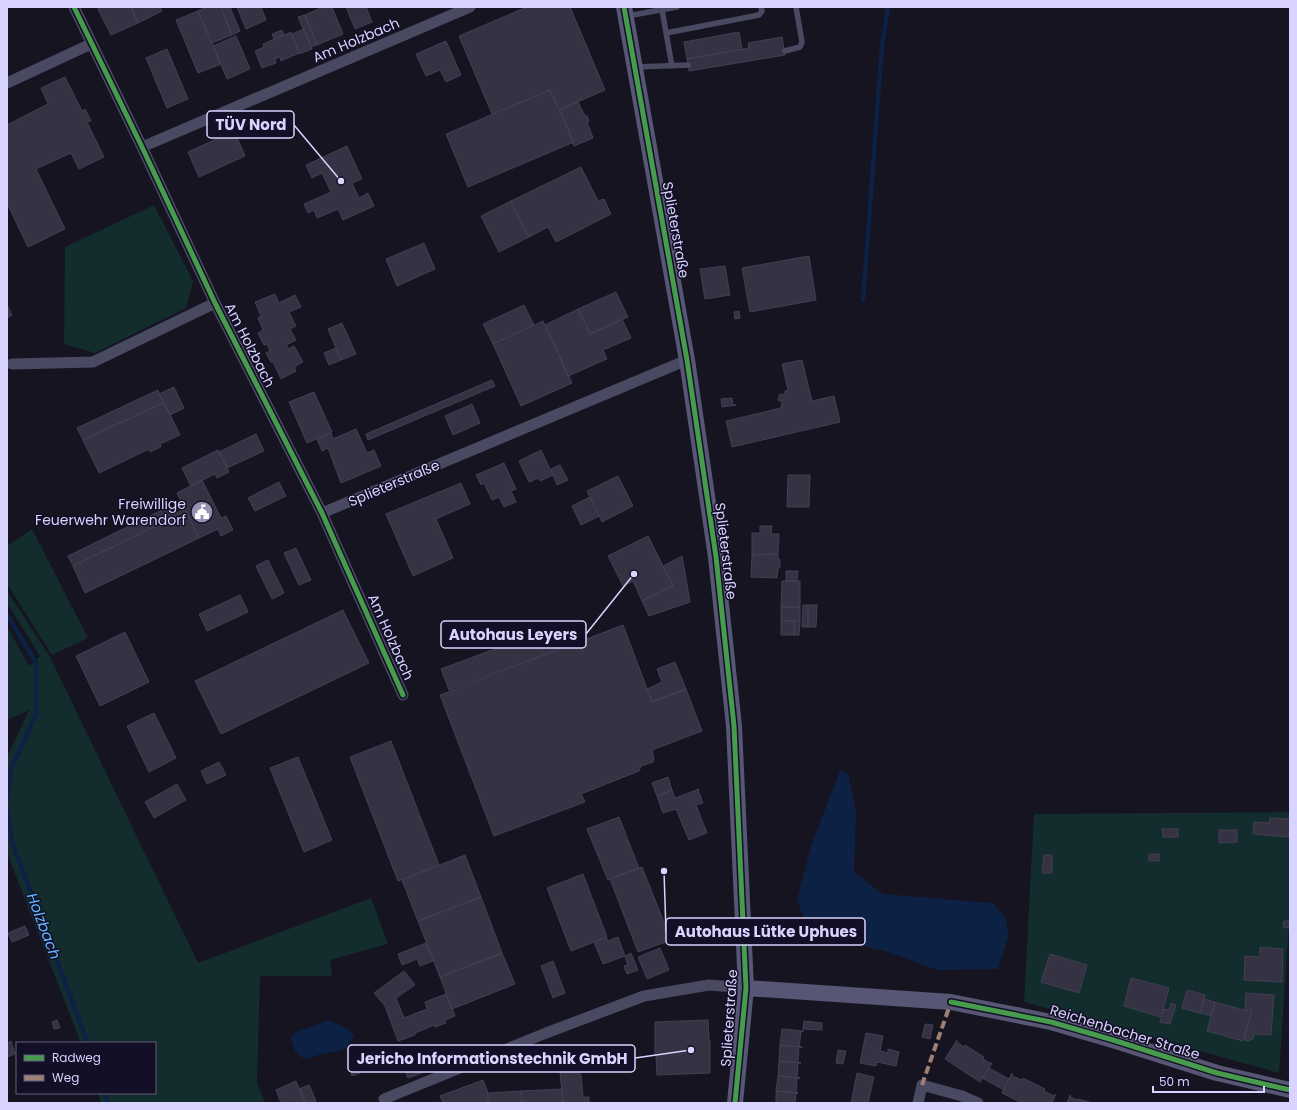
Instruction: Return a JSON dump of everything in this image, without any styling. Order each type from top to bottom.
[{"type":"street","name":"Am Holzbach","points":[[74,7],[215,303],[322,513],[403,695]]},
{"type":"street","name":"Am Holzbach","points":[[142,147],[470,7]]},
{"type":"street","name":"Splieterstraße","points":[[624,11],[687,360],[716,557],[734,726],[746,988],[735,1103]]},
{"type":"street","points":[[7,83],[91,44]]},
{"type":"street","name":"Am Holzbach","points":[[12,364],[93,362],[215,303]]},
{"type":"street","name":"Splieterstraße","points":[[322,513],[687,360]]},
{"type":"street","name":"Splieterstraße","points":[[385,1101],[546,1033],[644,996],[709,985],[746,988]]},
{"type":"street","name":"Reichenbacher Straße","points":[[746,988],[951,1002],[1052,1022],[1217,1073],[1290,1090]]},
{"type":"street","points":[[918,1103],[922,1085],[962,1096],[978,1103]]},
{"type":"lane","points":[[624,11],[662,10],[677,7]]},
{"type":"lane","points":[[666,33],[759,15],[762,11],[761,7]]},
{"type":"lane","points":[[785,51],[800,47],[802,42],[796,7]]},
{"type":"lane","points":[[662,10],[672,66]]},
{"type":"lane","points":[[634,67],[688,65]]},
{"type":"green space","points":[[154,205],[193,281],[186,308],[95,353],[64,344],[65,247]]},
{"type":"green space","points":[[32,529],[88,638],[52,655],[7,584],[7,546]]},
{"type":"green space","points":[[7,591],[50,657],[198,963],[371,898],[388,944],[330,960],[332,976],[260,976],[257,1083],[265,1103],[101,1103],[98,1094],[156,1094],[156,1042],[81,1042],[7,853],[7,757],[29,710],[7,720],[7,626],[29,666],[40,656],[7,603]]},
{"type":"green space","points":[[1290,812],[1290,912],[1279,1073],[1024,1002],[1034,814]]},
{"type":"water","points":[[840,771],[848,774],[856,811],[854,872],[883,894],[993,903],[1005,917],[1009,934],[998,969],[937,970],[885,951],[845,942],[814,945],[797,900],[812,843]]},
{"type":"water","points":[[329,1020],[350,1030],[354,1035],[348,1045],[341,1050],[320,1054],[307,1059],[297,1054],[292,1044],[291,1037],[296,1032]]},
{"type":"building","points":[[102,7],[131,7],[138,23],[111,35],[98,9]]},
{"type":"building","points":[[131,7],[160,7],[162,11],[138,23]]},
{"type":"building","points":[[206,7],[221,7],[232,35],[212,43],[198,11]]},
{"type":"building","points":[[221,7],[230,7],[240,31],[232,35]]},
{"type":"building","points":[[237,7],[261,7],[266,20],[246,29]]},
{"type":"building","points":[[323,7],[332,7],[343,34],[317,45],[305,15]]},
{"type":"building","points":[[346,7],[366,7],[372,22],[355,29]]},
{"type":"building","points":[[527,7],[570,7],[605,90],[559,110],[550,90],[492,114],[459,36]]},
{"type":"building","points":[[198,11],[221,64],[198,73],[176,20]]},
{"type":"building","points":[[305,15],[317,45],[311,47],[298,17]]},
{"type":"building","points":[[304,29],[312,49],[299,54],[292,34]]},
{"type":"building","points":[[282,30],[284,35],[274,39],[272,34]]},
{"type":"building","points":[[291,32],[299,53],[281,61],[280,57],[275,59],[276,63],[262,68],[255,51],[264,47],[263,44]]},
{"type":"building","points":[[739,32],[742,49],[687,59],[684,42]]},
{"type":"building","points":[[236,36],[250,69],[227,79],[213,46]]},
{"type":"building","points":[[782,37],[785,55],[689,71],[687,59],[749,48],[748,43]]},
{"type":"building","points":[[446,41],[461,75],[446,82],[440,70],[426,76],[416,54]]},
{"type":"building","points":[[167,49],[188,99],[167,108],[146,58]]},
{"type":"building","points":[[65,77],[82,111],[85,109],[91,121],[87,122],[104,157],[79,169],[71,153],[36,169],[65,229],[28,247],[7,203],[7,125],[48,104],[41,88]]},
{"type":"building","points":[[550,90],[574,142],[468,187],[446,134]]},
{"type":"building","points":[[578,102],[585,116],[587,116],[589,121],[587,122],[593,138],[574,146],[560,109]]},
{"type":"building","points":[[234,131],[245,156],[199,177],[188,152]]},
{"type":"building","points":[[347,146],[362,179],[352,183],[359,198],[368,193],[374,206],[343,220],[338,209],[317,218],[314,210],[308,213],[304,204],[331,192],[322,173],[312,178],[306,165]]},
{"type":"building","points":[[581,167],[598,201],[604,199],[611,214],[556,242],[548,227],[529,237],[511,201]]},
{"type":"building","points":[[511,201],[529,237],[499,252],[481,216]]},
{"type":"building","points":[[424,243],[435,269],[397,286],[386,259]]},
{"type":"building","points":[[809,256],[816,300],[750,312],[742,268]]},
{"type":"building","points":[[725,266],[730,295],[705,299],[700,269]]},
{"type":"building","points":[[616,292],[628,317],[590,334],[578,309]]},
{"type":"building","points":[[275,294],[279,303],[295,295],[301,307],[289,312],[296,326],[290,329],[296,340],[286,345],[288,349],[294,346],[303,362],[294,367],[296,371],[281,379],[273,362],[271,362],[266,353],[270,351],[267,344],[264,345],[258,333],[263,330],[258,318],[261,316],[255,302]]},
{"type":"building","points":[[7,305],[12,315],[7,318]]},
{"type":"building","points":[[524,305],[534,325],[493,344],[483,324]]},
{"type":"building","points":[[578,309],[590,334],[622,319],[631,338],[603,350],[607,359],[568,376],[545,325]]},
{"type":"building","points":[[739,311],[740,318],[735,319],[734,312]]},
{"type":"building","points":[[543,321],[572,383],[521,406],[493,344]]},
{"type":"building","points":[[342,323],[356,354],[341,360],[328,329]]},
{"type":"building","points":[[336,348],[341,360],[329,365],[324,353]]},
{"type":"building","points":[[802,360],[812,401],[834,396],[840,422],[732,447],[726,421],[781,408],[782,402],[778,400],[780,394],[784,395],[785,391],[788,390],[782,364]]},
{"type":"building","points":[[492,380],[495,386],[368,440],[366,434]]},
{"type":"building","points":[[174,387],[184,408],[170,415],[159,394]]},
{"type":"building","points":[[158,390],[163,403],[83,440],[77,428]]},
{"type":"building","points":[[314,392],[332,432],[307,443],[289,402]]},
{"type":"building","points":[[732,398],[733,405],[736,405],[722,407],[721,399]]},
{"type":"building","points":[[164,402],[180,435],[160,444],[161,447],[150,452],[149,449],[99,473],[83,440]]},
{"type":"building","points":[[472,404],[480,423],[453,435],[445,416]]},
{"type":"building","points":[[356,429],[367,453],[374,450],[381,466],[341,483],[328,448],[322,451],[317,439],[331,433],[333,439]]},
{"type":"building","points":[[256,434],[264,451],[227,468],[219,452]]},
{"type":"building","points":[[218,450],[229,472],[217,478],[215,474],[191,486],[182,468]]},
{"type":"building","points":[[541,450],[553,475],[540,481],[539,478],[529,482],[519,461]]},
{"type":"building","points":[[504,463],[516,489],[511,491],[516,502],[504,507],[499,497],[492,500],[484,483],[481,485],[476,475]]},
{"type":"building","points":[[560,465],[568,480],[557,485],[551,469]]},
{"type":"building","points":[[788,475],[810,475],[809,507],[787,507]]},
{"type":"building","points":[[618,476],[633,506],[602,522],[587,491]]},
{"type":"building","name":"Freiwillige Feuerwehr Warendorf","points":[[202,480],[221,518],[226,516],[233,530],[221,536],[218,529],[199,538],[177,493]]},
{"type":"building","points":[[279,482],[286,496],[255,511],[248,498]]},
{"type":"building","points":[[461,483],[470,504],[436,519],[453,558],[413,576],[386,514]]},
{"type":"building","points":[[590,497],[599,516],[581,525],[572,506]]},
{"type":"building","points":[[168,507],[174,517],[73,566],[68,556]]},
{"type":"building","points":[[185,509],[199,538],[85,593],[73,566],[174,517],[172,515]]},
{"type":"building","points":[[760,526],[772,526],[771,534],[779,534],[778,554],[752,555],[752,533],[760,533]]},
{"type":"building","points":[[648,536],[673,586],[642,601],[633,581],[623,586],[608,556]]},
{"type":"building","points":[[296,548],[311,580],[299,585],[284,553]]},
{"type":"building","points":[[778,554],[780,567],[778,569],[777,578],[751,577],[752,555]]},
{"type":"building","points":[[682,556],[690,602],[649,616],[642,601],[673,586],[663,566]]},
{"type":"building","points":[[268,560],[284,593],[272,599],[256,566]]},
{"type":"building","points":[[786,571],[798,571],[797,581],[786,581]]},
{"type":"building","points":[[782,581],[800,581],[800,607],[781,607]]},
{"type":"building","points":[[240,595],[248,612],[207,631],[199,614]]},
{"type":"building","points":[[803,605],[808,605],[808,627],[802,627]]},
{"type":"building","points":[[808,605],[817,605],[816,627],[808,627]]},
{"type":"building","points":[[781,607],[800,607],[800,621],[781,621]]},
{"type":"building","points":[[343,610],[369,663],[221,734],[195,681]]},
{"type":"building","points":[[781,621],[794,621],[794,635],[781,635]]},
{"type":"building","points":[[794,621],[800,621],[799,635],[794,635]]},
{"type":"building","points":[[565,623],[572,644],[449,690],[441,669]]},
{"type":"building","points":[[623,625],[652,702],[686,689],[702,731],[652,750],[654,758],[653,762],[641,766],[639,771],[581,794],[585,802],[494,836],[440,695]]},
{"type":"building","points":[[125,632],[149,682],[100,706],[76,656]]},
{"type":"building","points":[[675,662],[686,689],[652,702],[647,689],[662,682],[657,669]]},
{"type":"building","points":[[154,713],[176,758],[149,772],[127,726]]},
{"type":"building","points":[[391,741],[439,865],[398,881],[350,757]]},
{"type":"building","points":[[298,757],[332,840],[304,852],[270,768]]},
{"type":"building","points":[[219,762],[226,775],[207,784],[201,771]]},
{"type":"building","points":[[668,777],[672,790],[657,796],[652,783]]},
{"type":"building","points":[[177,784],[186,800],[154,818],[145,802]]},
{"type":"building","points":[[699,789],[698,790],[703,803],[696,805],[707,833],[689,840],[676,809],[663,813],[657,796],[672,790],[675,798]]},
{"type":"building","points":[[619,817],[639,868],[608,880],[587,829]]},
{"type":"building","points":[[1270,818],[1290,819],[1289,837],[1253,834],[1254,822],[1269,823]]},
{"type":"building","points":[[1162,829],[1178,829],[1178,837],[1163,837]]},
{"type":"building","points":[[1219,830],[1237,830],[1237,842],[1219,843]]},
{"type":"building","points":[[1149,854],[1159,854],[1159,861],[1149,861]]},
{"type":"building","points":[[465,855],[481,897],[418,921],[402,880]]},
{"type":"building","points":[[1044,855],[1052,855],[1052,873],[1042,873]]},
{"type":"building","points":[[642,867],[671,940],[638,952],[610,879]]},
{"type":"building","points":[[583,874],[607,937],[571,951],[547,888]]},
{"type":"building","points":[[481,897],[502,953],[440,977],[418,921]]},
{"type":"building","points":[[1284,921],[1289,921],[1289,928],[1283,927]]},
{"type":"building","points":[[25,926],[29,935],[12,942],[8,933]]},
{"type":"building","points":[[606,937],[608,941],[618,937],[625,956],[603,964],[594,942]]},
{"type":"building","points":[[426,943],[433,961],[420,966],[417,959],[402,965],[398,954]]},
{"type":"building","points":[[1260,947],[1283,949],[1282,982],[1244,980],[1245,956],[1260,957]]},
{"type":"building","points":[[660,948],[669,970],[647,979],[638,957]]},
{"type":"building","points":[[502,953],[515,984],[452,1009],[440,977]]},
{"type":"building","points":[[631,953],[638,970],[627,974],[624,966],[628,965],[625,956]]},
{"type":"building","points":[[1050,954],[1087,965],[1079,993],[1041,982]]},
{"type":"building","points":[[553,961],[565,993],[553,998],[541,966]]},
{"type":"building","points":[[404,971],[415,985],[396,998],[404,1018],[427,1009],[425,1002],[446,994],[455,1016],[445,1020],[446,1023],[435,1027],[434,1025],[415,1033],[415,1035],[398,1041],[385,1006],[374,993]]},
{"type":"building","points":[[1131,978],[1169,988],[1161,1017],[1124,1006]]},
{"type":"building","points":[[1187,990],[1205,995],[1200,1013],[1182,1008]]},
{"type":"building","points":[[1246,993],[1274,995],[1271,1035],[1254,1034],[1253,1039],[1247,1041],[1244,1039],[1252,1010],[1245,1009]]},
{"type":"building","points":[[1204,999],[1215,1002],[1211,1016],[1200,1013]]},
{"type":"building","points":[[1215,1002],[1251,1012],[1243,1041],[1207,1031]]},
{"type":"building","points":[[1171,1003],[1176,1005],[1170,1024],[1160,1022],[1163,1009],[1169,1010]]},
{"type":"building","points":[[57,1020],[60,1028],[54,1029],[52,1022]]},
{"type":"building","points":[[708,1020],[710,1040],[710,1073],[657,1075],[655,1055],[655,1022]]},
{"type":"building","points":[[804,1021],[822,1023],[822,1030],[803,1029]]},
{"type":"building","points":[[925,1024],[933,1025],[930,1039],[922,1037]]},
{"type":"building","points":[[782,1029],[804,1031],[801,1032],[799,1047],[780,1045]]},
{"type":"building","points":[[866,1033],[883,1036],[880,1051],[888,1053],[888,1049],[899,1052],[896,1066],[877,1062],[876,1066],[860,1063]]},
{"type":"building","points":[[957,1040],[957,1042],[964,1047],[965,1045],[984,1057],[983,1059],[992,1063],[980,1082],[945,1059]]},
{"type":"building","points":[[11,1041],[15,1054],[7,1057],[7,1043]]},
{"type":"building","points":[[419,1045],[430,1070],[408,1078],[399,1053]]},
{"type":"building","points":[[780,1045],[802,1047],[799,1047],[798,1062],[801,1063],[779,1061]]},
{"type":"building","points":[[838,1050],[846,1051],[843,1064],[836,1063]]},
{"type":"building","points":[[779,1061],[801,1063],[798,1063],[797,1077],[800,1078],[778,1076]]},
{"type":"building","points":[[358,1067],[360,1073],[352,1076],[350,1069]]},
{"type":"building","points":[[989,1068],[1009,1079],[1004,1090],[982,1078]]},
{"type":"building","points":[[577,1070],[581,1075],[583,1097],[589,1097],[589,1103],[563,1103],[560,1072]]},
{"type":"building","points":[[857,1073],[874,1077],[868,1103],[851,1103]]},
{"type":"building","points":[[1012,1073],[1012,1076],[1022,1080],[1023,1078],[1045,1089],[1044,1091],[1054,1096],[1056,1094],[1052,1103],[1022,1103],[1002,1093]]},
{"type":"building","points":[[778,1076],[800,1078],[797,1078],[796,1093],[776,1091]]},
{"type":"building","points":[[483,1080],[488,1093],[488,1103],[443,1103],[440,1096]]},
{"type":"building","points":[[296,1081],[305,1102],[281,1103],[276,1090]]},
{"type":"building","points":[[309,1085],[316,1101],[313,1103],[302,1103],[305,1102],[299,1089]]},
{"type":"building","points":[[562,1089],[563,1103],[522,1103],[521,1091]]},
{"type":"building","points":[[521,1091],[522,1103],[488,1103],[488,1093]]},
{"type":"building","points":[[776,1091],[798,1093],[796,1093],[795,1103],[776,1103]]},
{"type":"building","points":[[1070,1095],[1070,1097],[1078,1100],[1092,1103],[1067,1103]]},
{"type":"waterway","points":[[863,300],[882,46],[888,7]]},
{"type":"waterway","name":"Holzbach","points":[[7,614],[36,663],[36,715],[11,769],[7,797]]},
{"type":"waterway","name":"Holzbach","points":[[7,808],[12,842],[88,1042]]},
{"type":"waterway","name":"Holzbach","points":[[105,1094],[108,1103]]},
{"type":"marked path","points":[[922,1085],[951,1002]]},
{"type":"cycle path","points":[[74,7],[215,303],[322,513],[403,695]]},
{"type":"cycle path","points":[[624,7],[687,360],[716,557],[734,726],[746,988],[735,1103]]},
{"type":"cycle path","points":[[951,1002],[1051,1022],[1217,1073],[1290,1090]]},
{"type":"place","name":"TÜV Nord","points":[[341,181]]},
{"type":"place","name":"Freiwillige Feuerwehr Warendorf","points":[[202,512]]},
{"type":"place","name":"Autohaus Leyers","points":[[634,574]]},
{"type":"place","name":"Autohaus Lütke Uphues","points":[[664,871]]},
{"type":"place","name":"Jericho Informationstechnik GmbH","points":[[691,1050]]}]
